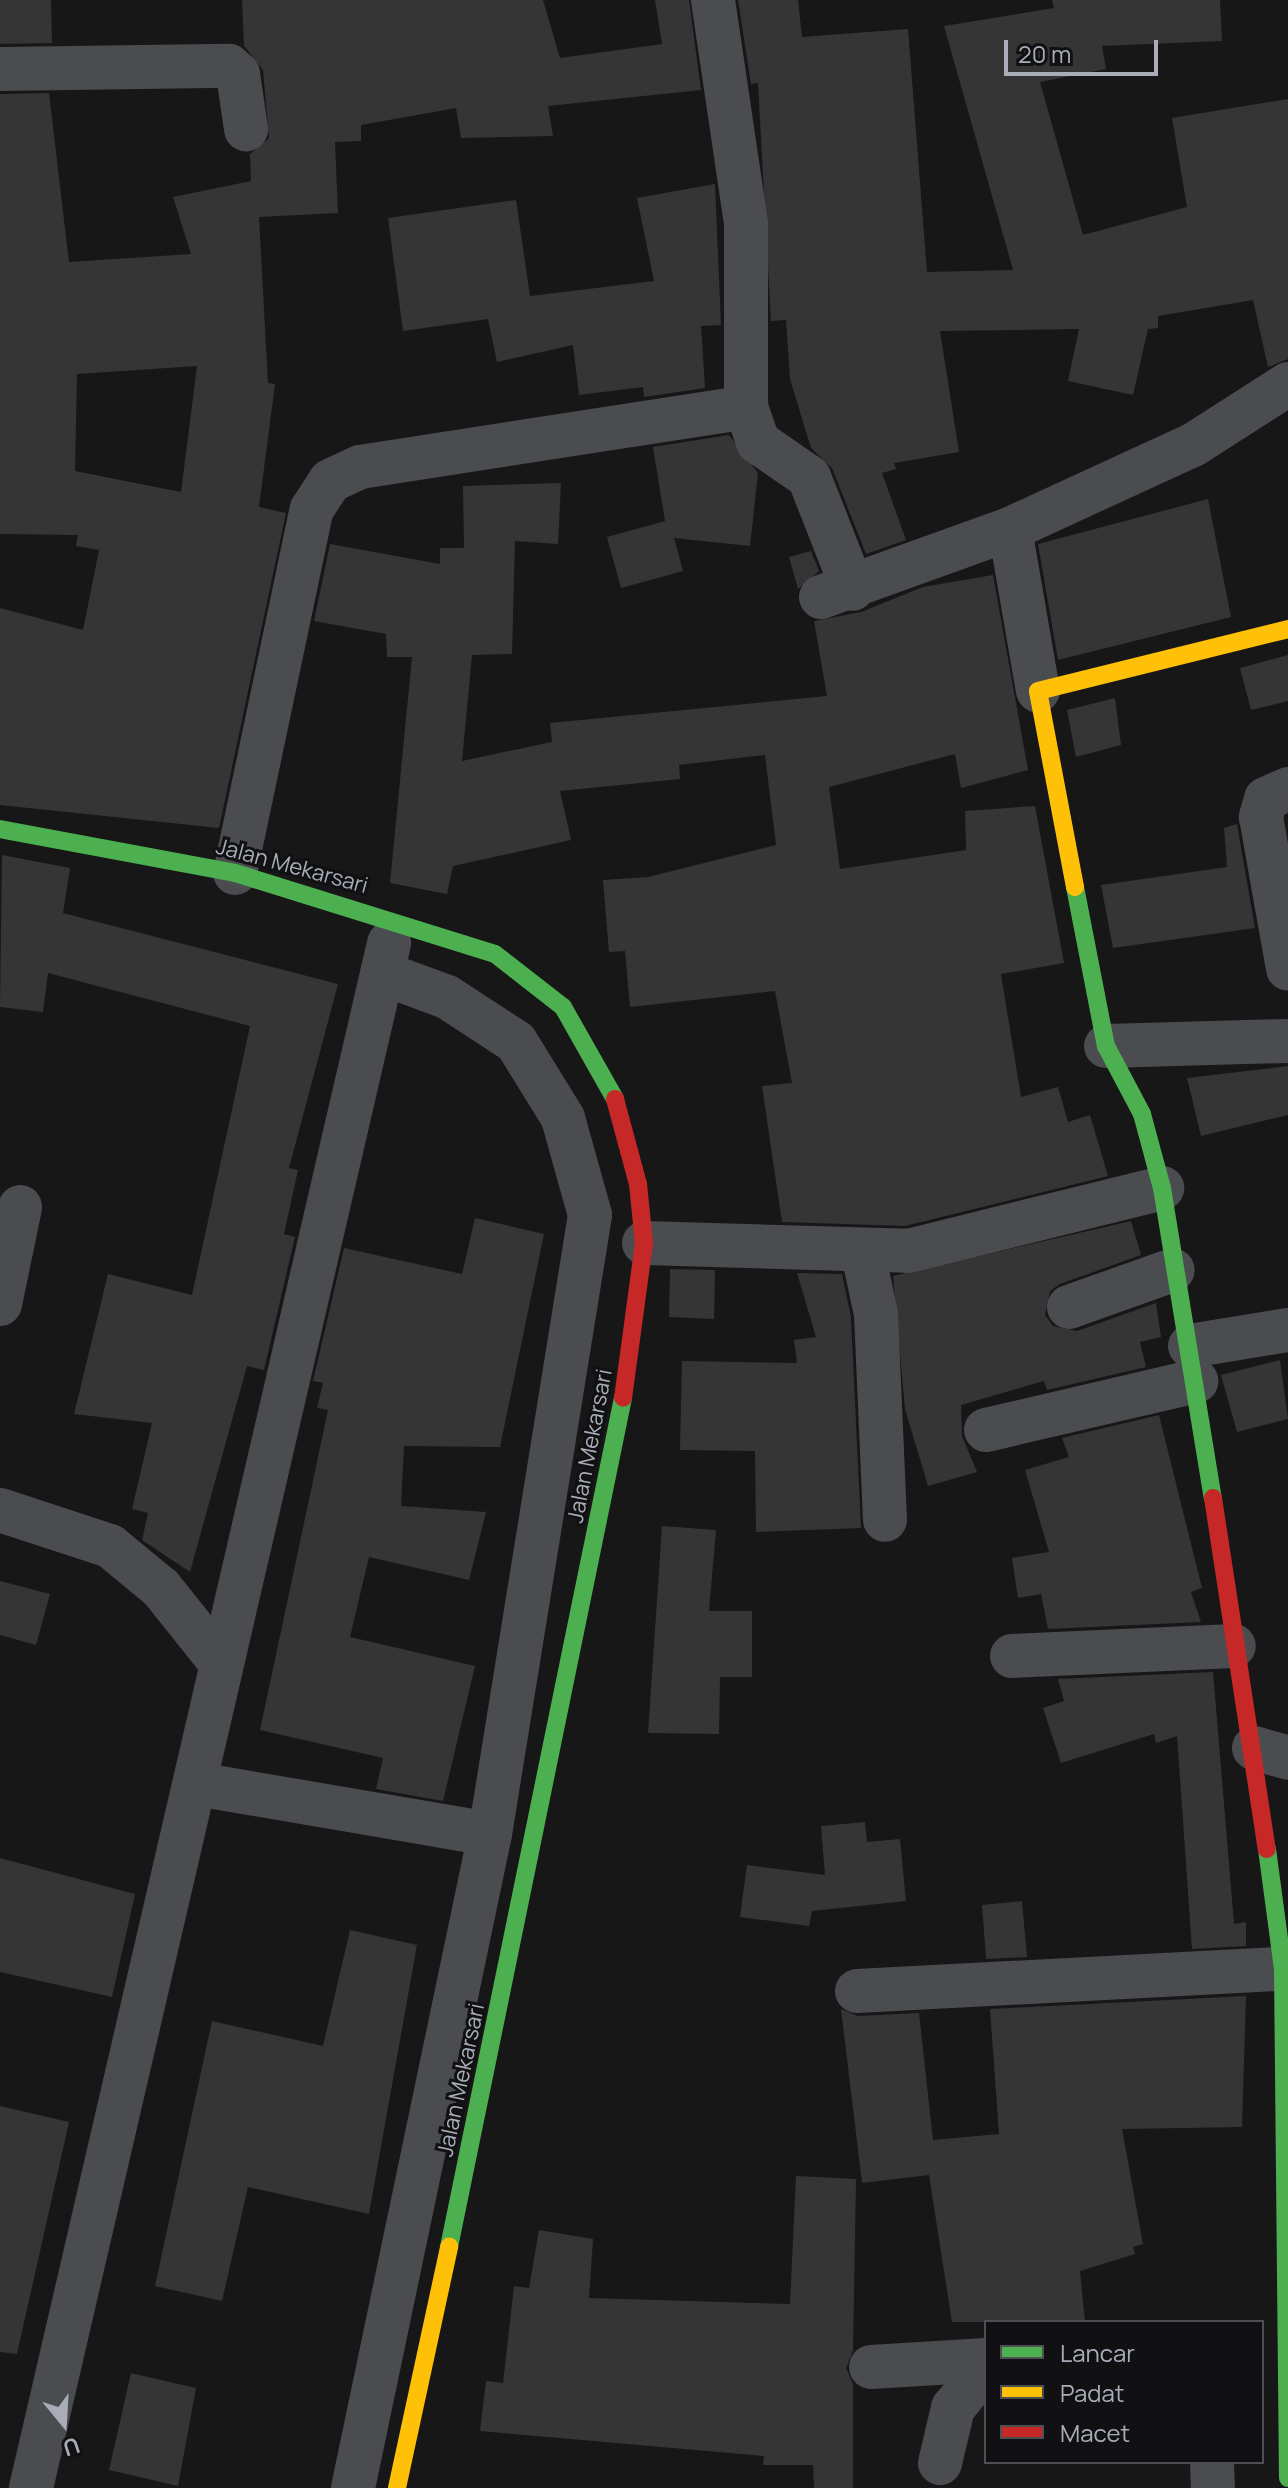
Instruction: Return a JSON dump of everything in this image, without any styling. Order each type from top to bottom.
[{"type":"street","points":[[713,0],[746,224],[746,407],[758,442],[809,477],[837,593],[1010,529],[1193,445],[1288,384]]},
{"type":"street","points":[[0,69],[229,66],[238,74],[246,129]]},
{"type":"street","points":[[235,873],[312,509],[330,481],[360,467],[746,407]]},
{"type":"street","points":[[1010,529],[1106,1046],[1142,1114],[1162,1188],[1173,1270],[1193,1364],[1234,1646],[1271,1753],[1283,1969],[1277,2345],[1288,2478]]},
{"type":"street","points":[[1038,691],[1288,629]]},
{"type":"street","points":[[1288,789],[1266,799],[1261,817],[1288,969]]},
{"type":"street","name":"Jalan Mekarsari","points":[[0,829],[235,873],[395,919],[495,954],[563,1007],[614,1094],[638,1184],[644,1243],[633,1347],[571,1680],[397,2488]]},
{"type":"street","points":[[31,2488],[197,1784],[220,1662],[395,919]]},
{"type":"street","points":[[353,2488],[490,1834],[590,1215],[563,1118],[516,1042],[447,997],[382,973]]},
{"type":"street","points":[[1106,1046],[1288,1041]]},
{"type":"street","points":[[644,1243],[863,1253],[982,1238],[1162,1188]]},
{"type":"street","points":[[0,1304],[20,1207]]},
{"type":"street","points":[[863,1253],[876,1314],[885,1520]]},
{"type":"street","points":[[1069,1307],[1173,1270]]},
{"type":"street","points":[[986,1430],[1193,1364],[1288,1330]]},
{"type":"street","points":[[0,1510],[110,1546],[161,1588],[220,1662]]},
{"type":"street","points":[[1012,1656],[1234,1646]]},
{"type":"street","points":[[197,1784],[490,1834]]},
{"type":"street","points":[[857,1991],[1283,1969]]},
{"type":"street","points":[[871,2367],[984,2360]]},
{"type":"street","points":[[940,2463],[953,2408],[984,2370]]},
{"type":"street","points":[[1212,2464],[1213,2488]]},
{"type":"building","points":[[0,0],[51,0],[52,43],[0,44]]},
{"type":"building","points":[[242,0],[543,0],[560,58],[662,44],[655,0],[689,0],[701,90],[548,106],[553,136],[461,138],[456,108],[361,125],[361,141],[335,142],[338,213],[259,217],[268,383],[275,384],[259,507],[286,513],[219,828],[0,805],[0,608],[83,630],[99,550],[76,546],[78,535],[0,534],[0,94],[49,93],[69,262],[191,254],[173,197],[251,181],[250,154],[269,138],[263,70],[244,46]],"holes":[[[197,366],[181,492],[75,471],[77,374]]]},
{"type":"building","points":[[738,0],[798,0],[802,37],[908,29],[927,272],[1013,270],[944,26],[1054,8],[1052,0],[1220,0],[1222,41],[1102,46],[1106,69],[1040,82],[1083,235],[1187,207],[1172,118],[1288,99],[1288,359],[1268,367],[1253,300],[1158,316],[1158,328],[1148,329],[1133,395],[1068,381],[1079,329],[940,331],[959,452],[894,463],[896,469],[882,473],[906,540],[866,554],[832,468],[811,448],[790,379],[786,320],[771,321],[758,83],[751,84]]},
{"type":"building","points":[[715,184],[721,325],[701,326],[705,388],[644,397],[643,387],[579,395],[573,345],[497,362],[488,319],[403,331],[388,218],[516,200],[530,296],[654,281],[637,198]]},
{"type":"building","points":[[729,435],[758,473],[750,546],[674,538],[683,571],[621,588],[607,537],[665,521],[653,447]]},
{"type":"building","points":[[561,483],[558,544],[515,541],[512,654],[472,655],[462,761],[552,742],[550,723],[827,696],[814,621],[861,612],[923,587],[993,575],[1028,770],[961,788],[955,754],[829,787],[840,869],[966,850],[965,811],[1035,806],[1064,963],[1001,974],[1021,1097],[1058,1087],[1068,1122],[1090,1115],[1108,1176],[905,1226],[782,1222],[762,1086],[792,1083],[775,991],[630,1007],[625,951],[609,952],[603,880],[648,877],[776,845],[765,755],[679,765],[680,779],[560,791],[571,840],[453,866],[447,894],[390,883],[412,657],[387,657],[386,634],[314,621],[330,544],[440,564],[440,548],[464,548],[463,486]]},
{"type":"building","points":[[1208,499],[1231,617],[1058,660],[1038,544]]},
{"type":"building","points":[[811,551],[819,571],[798,589],[789,557]]},
{"type":"building","points":[[1288,655],[1288,701],[1251,710],[1240,668]]},
{"type":"building","points":[[1115,698],[1121,745],[1076,757],[1067,710]]},
{"type":"building","points":[[1237,824],[1255,928],[1113,948],[1101,885],[1227,867],[1224,828]]},
{"type":"building","points":[[2,855],[70,868],[63,913],[338,984],[289,1168],[298,1170],[284,1234],[295,1237],[264,1370],[247,1366],[190,1572],[142,1540],[148,1513],[132,1509],[152,1423],[74,1414],[108,1274],[192,1295],[250,1026],[48,973],[43,1012],[0,1007]]},
{"type":"building","points":[[1288,1066],[1288,1115],[1201,1136],[1187,1078]]},
{"type":"building","points":[[475,1218],[544,1234],[500,1447],[404,1446],[401,1506],[486,1512],[469,1580],[369,1557],[350,1637],[475,1666],[443,1801],[376,1789],[383,1758],[260,1730],[328,1410],[317,1408],[323,1383],[313,1381],[344,1248],[462,1274]]},
{"type":"building","points":[[1131,1221],[1141,1255],[1060,1284],[1050,1291],[1045,1315],[1053,1326],[1077,1331],[1156,1303],[1161,1337],[1140,1342],[1146,1367],[1047,1390],[1044,1381],[961,1405],[962,1436],[977,1472],[928,1486],[905,1409],[893,1276]]},
{"type":"building","points":[[670,1269],[715,1270],[714,1319],[669,1317]]},
{"type":"building","points":[[797,1273],[842,1274],[851,1317],[861,1528],[756,1532],[755,1451],[680,1450],[682,1361],[797,1363],[794,1340],[816,1337]]},
{"type":"building","points":[[1280,1360],[1288,1419],[1237,1432],[1221,1375]]},
{"type":"building","points":[[1159,1415],[1202,1588],[1191,1592],[1201,1622],[1048,1629],[1041,1594],[1018,1598],[1012,1558],[1049,1552],[1025,1470],[1069,1457],[1062,1438]]},
{"type":"building","points":[[662,1526],[716,1530],[709,1611],[752,1611],[752,1677],[720,1677],[719,1734],[648,1733]]},
{"type":"building","points":[[0,1581],[50,1594],[36,1645],[0,1635]]},
{"type":"building","points":[[1213,1672],[1234,1924],[1246,1922],[1246,1946],[1192,1949],[1177,1736],[1156,1743],[1154,1734],[1061,1763],[1043,1708],[1064,1701],[1058,1679]]},
{"type":"building","points":[[865,1822],[867,1842],[900,1839],[906,1901],[812,1911],[809,1926],[740,1917],[747,1865],[825,1875],[821,1826]]},
{"type":"building","points":[[0,1858],[135,1894],[112,1997],[0,1972]]},
{"type":"building","points":[[1022,1901],[1027,1957],[986,1959],[982,1905]]},
{"type":"building","points":[[350,1930],[417,1945],[369,2214],[248,2187],[222,2301],[155,2286],[212,2021],[323,2046]]},
{"type":"building","points":[[1246,1996],[1242,2127],[1122,2129],[1143,2244],[1133,2247],[1135,2254],[1080,2271],[1085,2320],[952,2322],[929,2175],[862,2183],[841,2009],[858,2016],[919,2013],[933,2140],[999,2134],[990,2009]]},
{"type":"building","points":[[0,2106],[69,2122],[17,2354],[0,2352]]},
{"type":"building","points":[[796,2176],[856,2179],[853,2351],[846,2368],[853,2384],[853,2488],[814,2488],[813,2465],[763,2465],[764,2456],[480,2431],[486,2381],[503,2383],[514,2286],[529,2288],[539,2230],[593,2239],[589,2298],[790,2304]]},
{"type":"building","points":[[131,2373],[196,2388],[178,2486],[109,2470]]},
{"type":"traffic: fast","points":[[0,829],[235,873],[495,954],[563,1007],[615,1099]]},
{"type":"traffic: fast","points":[[1075,887],[1106,1046],[1142,1114],[1162,1188],[1213,1498]]},
{"type":"traffic: fast","points":[[449,2247],[623,1398]]},
{"type":"traffic: fast","points":[[1267,1849],[1283,1969],[1288,2478]]},
{"type":"traffic: slow","points":[[1075,887],[1038,691],[1288,629]]},
{"type":"traffic: slow","points":[[397,2488],[449,2247]]},
{"type":"traffic: jam","points":[[615,1099],[638,1184],[644,1243],[623,1398]]},
{"type":"traffic: jam","points":[[1213,1498],[1267,1849]]}]
